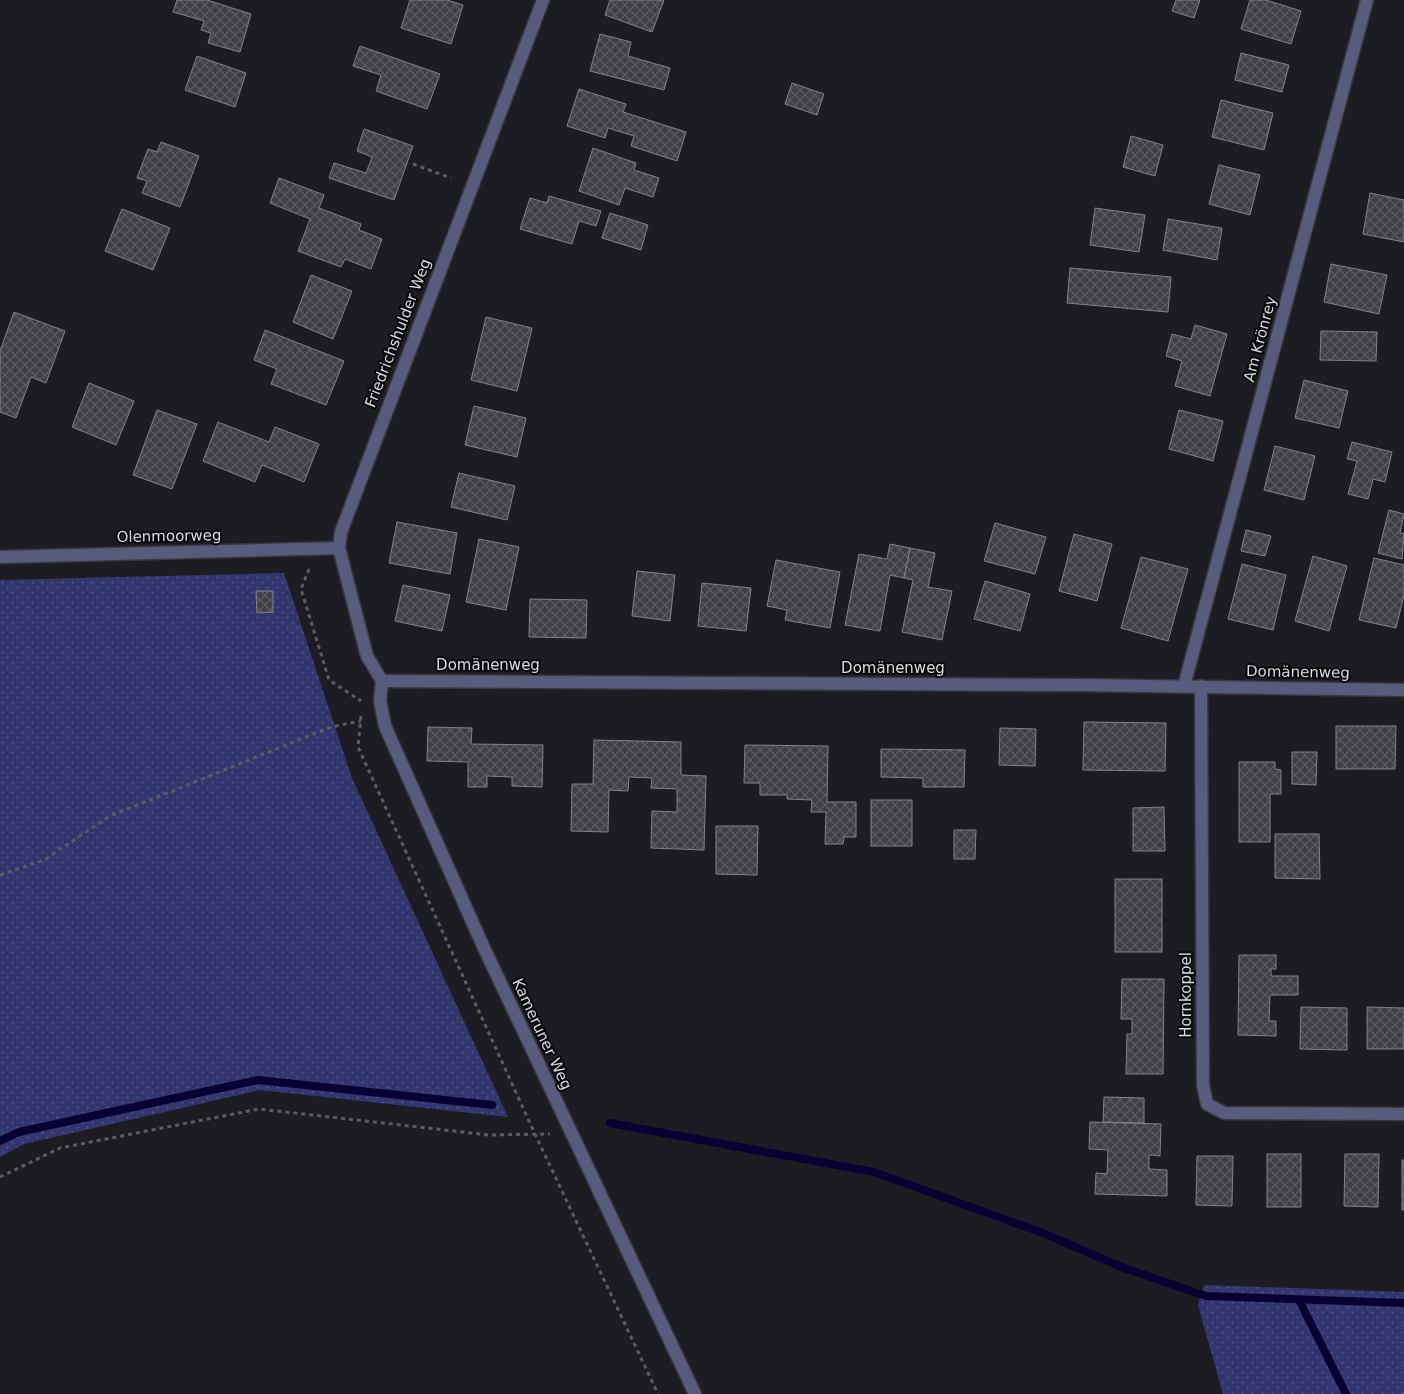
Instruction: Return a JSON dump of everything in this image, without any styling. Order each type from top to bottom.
[{"type":"street","name":"Friedrichshulder Weg","points":[[382,681],[367,656],[339,548],[341,532],[373,442],[543,0]]},
{"type":"street","name":"Am Krönrey","points":[[1184,686],[1368,0]]},
{"type":"street","name":"Olenmoorweg","points":[[0,557],[339,548]]},
{"type":"street","name":"Domänenweg","points":[[382,681],[1201,686],[1404,690]]},
{"type":"street","name":"Kameruner Weg","points":[[382,681],[382,717],[484,948],[695,1394]]},
{"type":"street","name":"Hornkoppel","points":[[1201,686],[1203,1085],[1206,1104],[1224,1113],[1404,1114]]},
{"type":"path","points":[[413,164],[451,178]]},
{"type":"path","points":[[309,568],[302,589],[329,680],[365,704]]},
{"type":"path","points":[[362,713],[359,722],[358,747],[535,1134],[658,1394]]},
{"type":"path","points":[[0,875],[44,860],[110,816],[331,727],[382,717]]},
{"type":"path","points":[[0,1177],[60,1148],[259,1109],[489,1136],[571,1133]]},
{"type":"shaded area","points":[[284,573],[352,778],[508,1117],[260,1090],[24,1144],[0,1157],[0,580]]},
{"type":"shaded area","points":[[1204,1285],[1404,1292],[1404,1394],[1223,1394],[1198,1305]]},
{"type":"building","points":[[177,0],[207,0],[251,14],[240,52],[208,43],[211,33],[201,30],[204,21],[173,12]]},
{"type":"building","points":[[410,0],[447,0],[463,5],[451,44],[401,28]]},
{"type":"building","points":[[610,0],[664,0],[652,32],[605,15]]},
{"type":"building","points":[[1176,0],[1200,0],[1194,18],[1172,11]]},
{"type":"building","points":[[1250,0],[1266,0],[1301,11],[1291,44],[1241,29]]},
{"type":"building","points":[[600,34],[631,42],[628,56],[670,68],[664,90],[590,71]]},
{"type":"building","points":[[360,46],[440,74],[427,109],[376,91],[381,75],[353,66]]},
{"type":"building","points":[[1241,53],[1289,65],[1282,92],[1235,80]]},
{"type":"building","points":[[197,56],[246,73],[235,107],[185,90]]},
{"type":"building","points":[[792,83],[824,94],[817,115],[785,104]]},
{"type":"building","points":[[579,89],[626,104],[623,112],[686,132],[677,161],[631,146],[634,136],[608,128],[605,138],[567,126]]},
{"type":"building","points":[[1221,100],[1273,113],[1264,150],[1212,137]]},
{"type":"building","points":[[364,129],[413,146],[394,200],[329,178],[334,163],[366,173],[372,157],[357,151]]},
{"type":"building","points":[[1131,136],[1163,145],[1155,176],[1123,167]]},
{"type":"building","points":[[161,142],[199,156],[180,207],[142,193],[147,181],[137,178],[148,149],[157,152]]},
{"type":"building","points":[[593,148],[636,163],[634,170],[659,178],[653,197],[625,188],[619,205],[579,191]]},
{"type":"building","points":[[1219,165],[1260,175],[1250,215],[1209,204]]},
{"type":"building","points":[[279,178],[324,195],[319,208],[361,224],[359,230],[382,239],[371,269],[345,259],[341,267],[298,251],[310,219],[270,203]]},
{"type":"building","points":[[1370,193],[1404,200],[1404,242],[1363,234]]},
{"type":"building","points":[[549,196],[601,211],[596,226],[579,221],[572,244],[520,229],[530,198],[547,203]]},
{"type":"building","points":[[1095,208],[1145,215],[1139,252],[1090,245]]},
{"type":"building","points":[[122,209],[170,228],[153,270],[105,251]]},
{"type":"building","points":[[610,213],[648,225],[641,250],[602,238]]},
{"type":"building","points":[[1168,219],[1222,228],[1217,260],[1163,250]]},
{"type":"building","points":[[1331,264],[1387,275],[1379,314],[1324,302]]},
{"type":"building","points":[[1070,268],[1171,277],[1168,312],[1067,303]]},
{"type":"building","points":[[311,275],[352,291],[333,339],[293,322]]},
{"type":"building","points":[[14,312],[65,331],[46,383],[31,377],[16,418],[0,412],[0,351]]},
{"type":"building","points":[[486,317],[532,328],[517,391],[471,380]]},
{"type":"building","points":[[1195,325],[1227,334],[1210,396],[1175,386],[1182,361],[1166,356],[1172,334],[1191,339]]},
{"type":"building","points":[[265,330],[344,361],[326,405],[271,384],[277,369],[254,360]]},
{"type":"building","points":[[1321,331],[1377,332],[1376,361],[1320,360]]},
{"type":"building","points":[[1304,380],[1348,391],[1339,428],[1295,418]]},
{"type":"building","points":[[89,383],[134,401],[116,445],[72,427]]},
{"type":"building","points":[[474,406],[526,418],[517,457],[465,445]]},
{"type":"building","points":[[157,410],[197,424],[172,489],[133,475]]},
{"type":"building","points":[[1179,410],[1223,421],[1213,461],[1169,449]]},
{"type":"building","points":[[218,422],[269,442],[275,427],[319,444],[304,482],[262,465],[255,482],[203,461]]},
{"type":"building","points":[[1352,442],[1392,452],[1385,482],[1373,479],[1368,499],[1348,494],[1357,461],[1347,459]]},
{"type":"building","points":[[1275,446],[1315,456],[1304,500],[1264,490]]},
{"type":"building","points":[[459,473],[515,486],[507,520],[451,507]]},
{"type":"building","points":[[1389,510],[1404,514],[1400,533],[1404,534],[1402,559],[1378,553]]},
{"type":"building","points":[[397,522],[457,533],[450,574],[389,563]]},
{"type":"building","points":[[995,523],[1046,537],[1035,574],[984,561]]},
{"type":"building","points":[[1246,530],[1271,536],[1265,556],[1241,551]]},
{"type":"building","points":[[1074,534],[1112,544],[1097,601],[1059,591]]},
{"type":"building","points":[[479,539],[519,547],[506,610],[466,602]]},
{"type":"building","points":[[890,544],[910,548],[904,578],[890,575],[880,631],[845,625],[859,554],[887,559]]},
{"type":"building","points":[[910,548],[935,553],[928,587],[952,591],[942,640],[902,632],[913,580],[904,578]]},
{"type":"building","points":[[1313,556],[1347,566],[1329,631],[1295,621]]},
{"type":"building","points":[[1141,557],[1188,569],[1168,641],[1121,628]]},
{"type":"building","points":[[1374,558],[1404,565],[1404,595],[1396,628],[1359,620]]},
{"type":"building","points":[[776,560],[840,572],[830,628],[785,620],[787,610],[767,606]]},
{"type":"building","points":[[1242,564],[1286,575],[1273,630],[1228,619]]},
{"type":"building","points":[[637,571],[675,575],[670,621],[632,616]]},
{"type":"building","points":[[985,581],[1030,594],[1020,631],[974,619]]},
{"type":"building","points":[[702,583],[751,588],[746,631],[698,626]]},
{"type":"building","points":[[403,585],[450,595],[442,631],[395,621]]},
{"type":"building","points":[[256,591],[273,591],[273,612],[257,613]]},
{"type":"building","points":[[530,599],[587,600],[586,638],[529,637]]},
{"type":"building","points":[[1084,722],[1166,723],[1165,771],[1083,770]]},
{"type":"building","points":[[1336,726],[1396,726],[1395,769],[1336,769]]},
{"type":"building","points":[[428,727],[472,728],[471,744],[543,745],[542,787],[512,786],[512,777],[487,776],[487,787],[468,787],[468,762],[427,761]]},
{"type":"building","points":[[1000,728],[1036,729],[1035,766],[999,765]]},
{"type":"building","points":[[594,740],[681,742],[681,775],[706,776],[704,850],[651,848],[652,811],[677,812],[677,789],[651,788],[652,778],[629,777],[628,791],[609,790],[608,832],[571,831],[572,784],[593,784]]},
{"type":"building","points":[[745,745],[828,746],[827,802],[856,802],[856,837],[844,837],[843,844],[825,844],[826,812],[811,812],[812,800],[787,799],[787,795],[760,795],[760,783],[744,783]]},
{"type":"building","points":[[881,749],[965,750],[964,787],[923,787],[923,778],[881,777]]},
{"type":"building","points":[[1292,752],[1317,752],[1316,785],[1292,784]]},
{"type":"building","points":[[1239,762],[1275,762],[1275,769],[1281,770],[1281,794],[1270,794],[1270,842],[1239,842]]},
{"type":"building","points":[[871,800],[912,800],[912,846],[871,846]]},
{"type":"building","points":[[1164,807],[1165,851],[1133,851],[1133,808]]},
{"type":"building","points":[[716,826],[758,826],[757,875],[716,874]]},
{"type":"building","points":[[954,830],[976,830],[975,859],[954,859]]},
{"type":"building","points":[[1275,834],[1319,834],[1320,879],[1275,878]]},
{"type":"building","points":[[1115,879],[1162,879],[1162,952],[1115,952]]},
{"type":"building","points":[[1239,955],[1276,955],[1276,969],[1271,969],[1271,976],[1298,976],[1298,995],[1270,995],[1269,1021],[1276,1021],[1276,1036],[1238,1035]]},
{"type":"building","points":[[1122,979],[1164,979],[1163,1074],[1126,1074],[1127,1034],[1132,1034],[1132,1019],[1121,1019]]},
{"type":"building","points":[[1301,1007],[1347,1008],[1347,1050],[1300,1049]]},
{"type":"building","points":[[1367,1007],[1404,1008],[1404,1049],[1367,1049]]},
{"type":"building","points":[[1104,1097],[1144,1098],[1144,1123],[1103,1122]]},
{"type":"building","points":[[1090,1122],[1161,1124],[1160,1156],[1149,1155],[1149,1169],[1167,1170],[1167,1196],[1095,1194],[1096,1173],[1107,1174],[1108,1150],[1089,1149]]},
{"type":"building","points":[[1267,1154],[1301,1154],[1301,1207],[1267,1207]]},
{"type":"building","points":[[1345,1154],[1379,1154],[1378,1207],[1344,1206]]},
{"type":"building","points":[[1197,1156],[1233,1156],[1232,1206],[1196,1205]]},
{"type":"building","points":[[1402,1160],[1404,1160],[1404,1210],[1402,1210]]},
{"type":"waterway","points":[[0,1141],[19,1132],[258,1080],[492,1105]]},
{"type":"waterway","points":[[610,1123],[874,1172],[1043,1233],[1124,1268],[1206,1296],[1404,1303]]},
{"type":"waterway","points":[[1299,1300],[1346,1394]]}]
